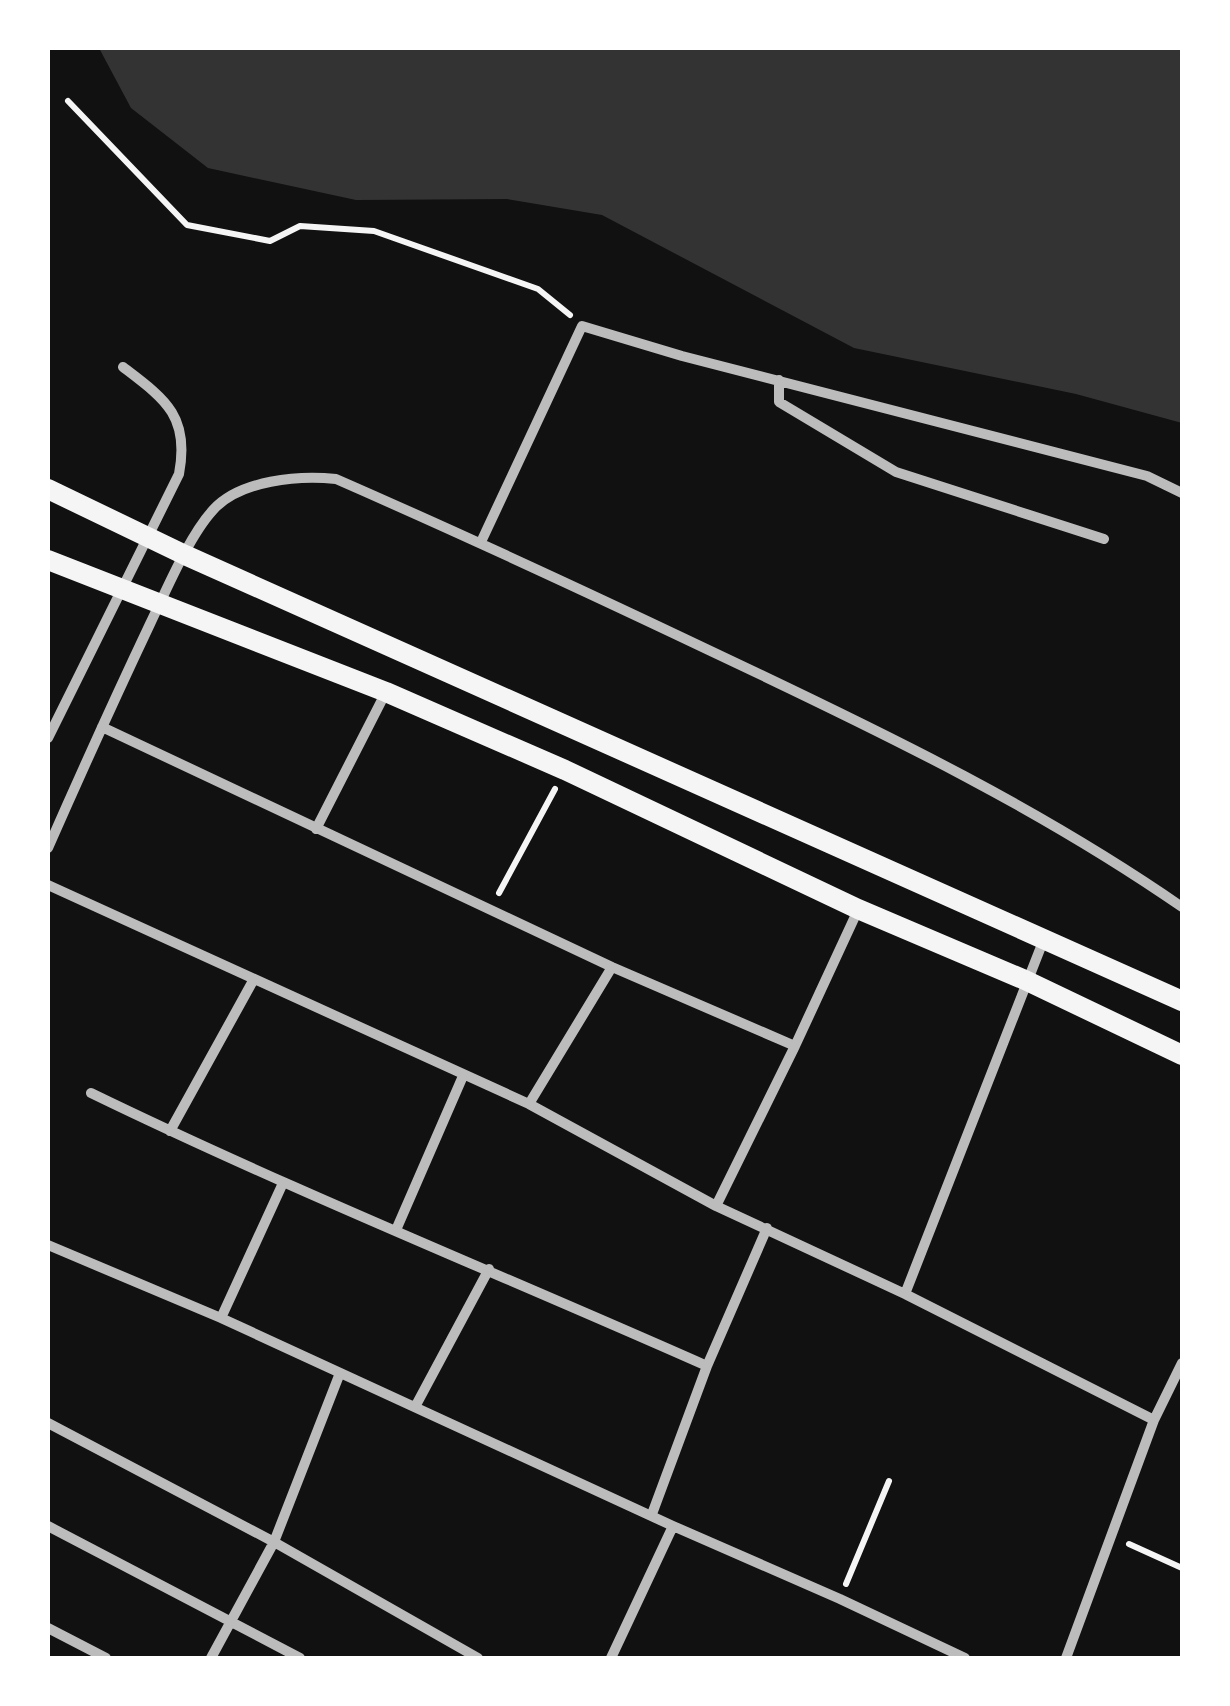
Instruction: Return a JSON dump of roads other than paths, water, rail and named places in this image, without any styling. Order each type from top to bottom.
[{"type":"main road","points":[[48,488],[185,556],[1182,1000]]},
{"type":"main road","points":[[48,560],[386,692],[566,770],[858,909],[1026,980],[1182,1055]]},
{"type":"street","points":[[480,542],[582,326],[682,356],[1147,476],[1182,493]]},
{"type":"street","points":[[48,738],[179,474],[182,435],[165,399],[123,367]]},
{"type":"street","points":[[779,380],[778,402],[896,472],[1104,540]]},
{"type":"street","points":[[48,848],[159,605],[213,510],[250,489],[312,476],[336,478],[480,542],[922,751],[1054,824],[1182,907]]},
{"type":"street","points":[[316,829],[386,692]]},
{"type":"street","points":[[102,728],[612,967],[796,1046]]},
{"type":"street","points":[[48,884],[529,1104],[716,1206],[905,1294],[1154,1420]]},
{"type":"street","points":[[716,1206],[796,1046],[858,909]]},
{"type":"street","points":[[905,1294],[1044,939]]},
{"type":"street","points":[[529,1104],[612,967]]},
{"type":"street","points":[[170,1131],[254,978]]},
{"type":"street","points":[[396,1230],[463,1076]]},
{"type":"street","points":[[91,1093],[283,1184],[490,1269],[707,1366]]},
{"type":"street","points":[[221,1318],[283,1184]]},
{"type":"street","points":[[652,1514],[707,1366],[767,1228]]},
{"type":"street","points":[[48,1245],[221,1318],[965,1658]]},
{"type":"street","points":[[415,1407],[490,1269]]},
{"type":"street","points":[[1066,1658],[1154,1420],[1182,1363]]},
{"type":"street","points":[[210,1658],[274,1542],[340,1373]]},
{"type":"street","points":[[48,1423],[274,1542],[478,1658]]},
{"type":"street","points":[[48,1526],[300,1658]]},
{"type":"street","points":[[612,1658],[674,1526]]},
{"type":"street","points":[[48,1628],[106,1658]]}]
